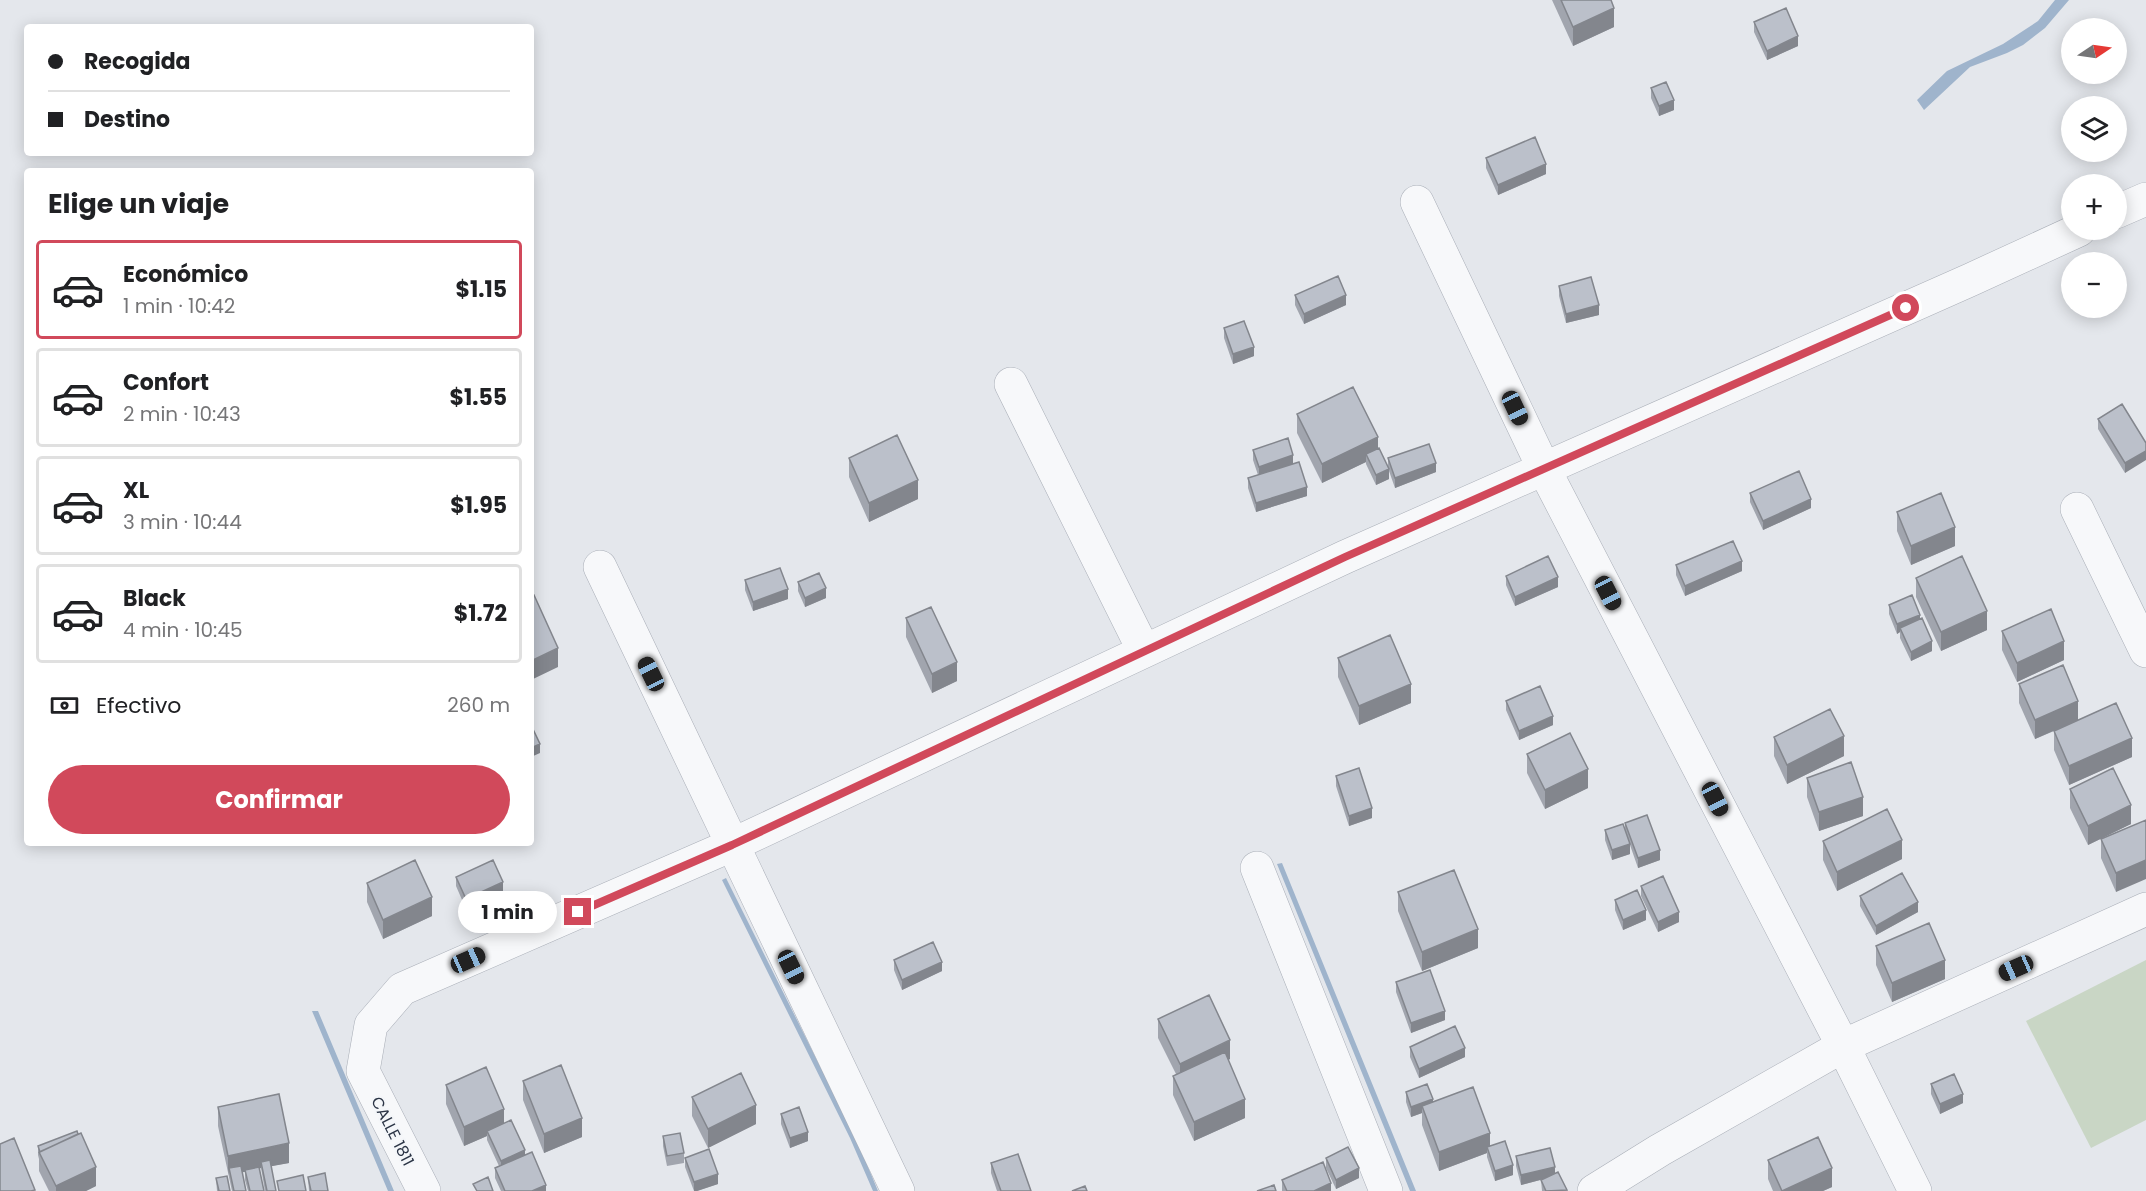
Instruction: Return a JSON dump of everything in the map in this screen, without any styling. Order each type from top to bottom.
[{"type":"street","points":[[2127,207],[2146,199]]},
{"type":"street","points":[[1417,202],[1544,469],[1843,1046],[1915,1191]]},
{"type":"street","points":[[732,845],[1345,557],[2061,238]]},
{"type":"street","points":[[1011,384],[1144,651]]},
{"type":"street","points":[[2077,509],[2146,651]]},
{"type":"street","points":[[600,567],[898,1191]]},
{"type":"street","name":"CALLE 1811","points":[[424,1191],[363,1071],[371,1025],[402,989],[732,845]]},
{"type":"street","points":[[1257,868],[1386,1191]]},
{"type":"street","points":[[1594,1191],[1660,1150],[1843,1046],[2146,909]]},
{"type":"green space","points":[[2146,960],[2146,1120],[2091,1148],[2026,1021]]},
{"type":"water","points":[[2055,0],[2069,0],[2045,28],[2023,45],[1970,67],[1924,110],[1917,100],[1947,71],[2003,44],[2038,21]]},
{"type":"water","points":[[1282,863],[1416,1191],[1410,1191],[1277,864]]},
{"type":"water","points":[[726,878],[856,1138],[878,1191],[873,1191],[850,1138],[722,880]]},
{"type":"water","points":[[312,1011],[318,1011],[394,1191],[388,1191]]},
{"type":"building","points":[[1561,0],[1611,0],[1614,8],[1573,27]]},
{"type":"building","points":[[1786,8],[1798,36],[1767,51],[1754,22]]},
{"type":"building","points":[[1666,82],[1674,100],[1659,106],[1651,88]]},
{"type":"building","points":[[1535,137],[1546,164],[1498,185],[1486,158]]},
{"type":"building","points":[[1338,276],[1346,295],[1304,314],[1295,295]]},
{"type":"building","points":[[1591,277],[1599,305],[1566,314],[1559,286]]},
{"type":"building","points":[[1244,321],[1254,347],[1233,354],[1224,328]]},
{"type":"building","points":[[1353,387],[1378,437],[1322,464],[1297,414]]},
{"type":"building","points":[[2122,404],[2146,443],[2146,451],[2125,463],[2098,419]]},
{"type":"building","points":[[897,435],[918,480],[869,503],[849,458]]},
{"type":"building","points":[[1288,438],[1293,455],[1259,467],[1253,450]]},
{"type":"building","points":[[1429,444],[1436,463],[1395,478],[1388,458]]},
{"type":"building","points":[[1379,448],[1389,469],[1376,475],[1366,454]]},
{"type":"building","points":[[1299,462],[1307,487],[1256,503],[1248,478]]},
{"type":"building","points":[[1799,471],[1811,499],[1763,521],[1750,493]]},
{"type":"building","points":[[1941,493],[1955,527],[1911,546],[1897,512]]},
{"type":"building","points":[[1733,541],[1742,561],[1685,586],[1676,565]]},
{"type":"building","points":[[1548,556],[1558,577],[1515,597],[1506,576]]},
{"type":"building","points":[[1962,556],[1987,611],[1941,632],[1916,578]]},
{"type":"building","points":[[780,568],[788,589],[753,602],[745,580]]},
{"type":"building","points":[[819,573],[826,588],[805,598],[798,582]]},
{"type":"building","points":[[534,595],[558,648],[534,660]]},
{"type":"building","points":[[1912,595],[1920,615],[1897,624],[1889,605]]},
{"type":"building","points":[[931,607],[957,662],[932,674],[906,618]]},
{"type":"building","points":[[2051,609],[2064,641],[2017,663],[2002,631]]},
{"type":"building","points":[[1922,618],[1932,641],[1911,652],[1900,628]]},
{"type":"building","points":[[1390,635],[1411,684],[1359,706],[1338,658]]},
{"type":"building","points":[[2063,665],[2078,701],[2035,720],[2019,684]]},
{"type":"building","points":[[1540,686],[1553,716],[1519,731],[1506,701]]},
{"type":"building","points":[[2116,703],[2132,738],[2069,766],[2054,731]]},
{"type":"building","points":[[1830,709],[1844,736],[1787,765],[1774,737]]},
{"type":"building","points":[[534,731],[540,744],[534,747]]},
{"type":"building","points":[[1570,733],[1588,769],[1545,790],[1527,754]]},
{"type":"building","points":[[1851,762],[1863,797],[1819,812],[1807,778]]},
{"type":"building","points":[[1359,768],[1372,808],[1349,816],[1336,776]]},
{"type":"building","points":[[2113,768],[2131,805],[2088,826],[2070,789]]},
{"type":"building","points":[[1887,809],[1902,840],[1837,872],[1823,841]]},
{"type":"building","points":[[1647,815],[1660,850],[1638,858],[1625,823]]},
{"type":"building","points":[[2146,820],[2146,860],[2116,873],[2101,839]]},
{"type":"building","points":[[1623,824],[1630,844],[1612,850],[1605,830]]},
{"type":"building","points":[[415,860],[432,897],[383,920],[367,883]]},
{"type":"building","points":[[493,860],[503,882],[466,899],[456,877]]},
{"type":"building","points":[[1454,870],[1478,929],[1422,952],[1398,892]]},
{"type":"building","points":[[1902,873],[1918,902],[1876,926],[1860,896]]},
{"type":"building","points":[[1663,876],[1679,912],[1658,922],[1641,886]]},
{"type":"building","points":[[1637,890],[1646,910],[1623,920],[1615,900]]},
{"type":"building","points":[[1929,923],[1945,960],[1892,983],[1876,946]]},
{"type":"building","points":[[933,942],[942,962],[902,980],[894,960]]},
{"type":"building","points":[[1430,970],[1445,1011],[1411,1023],[1396,982]]},
{"type":"building","points":[[1209,995],[1230,1040],[1180,1064],[1158,1019]]},
{"type":"building","points":[[1455,1026],[1465,1048],[1419,1069],[1410,1047]]},
{"type":"building","points":[[1225,1052],[1245,1099],[1194,1122],[1173,1076]]},
{"type":"building","points":[[561,1065],[582,1118],[544,1134],[523,1081]]},
{"type":"building","points":[[486,1067],[504,1109],[464,1127],[446,1085]]},
{"type":"building","points":[[741,1073],[756,1105],[708,1129],[692,1097]]},
{"type":"building","points":[[1954,1074],[1963,1094],[1940,1104],[1931,1084]]},
{"type":"building","points":[[1427,1084],[1433,1099],[1411,1107],[1406,1092]]},
{"type":"building","points":[[1473,1087],[1490,1133],[1439,1152],[1422,1106]]},
{"type":"building","points":[[279,1094],[289,1143],[228,1156],[218,1107]]},
{"type":"building","points":[[799,1107],[808,1132],[790,1138],[781,1114]]},
{"type":"building","points":[[511,1120],[525,1150],[501,1161],[487,1131]]},
{"type":"building","points":[[77,1131],[78,1134],[40,1152],[38,1146]]},
{"type":"building","points":[[81,1133],[96,1167],[56,1186],[39,1152]]},
{"type":"building","points":[[680,1133],[684,1153],[667,1156],[663,1136]]},
{"type":"building","points":[[1818,1137],[1832,1168],[1782,1191],[1768,1160]]},
{"type":"building","points":[[14,1138],[35,1190],[0,1191],[0,1144]]},
{"type":"building","points":[[1505,1141],[1513,1165],[1495,1171],[1487,1147]]},
{"type":"building","points":[[1348,1147],[1359,1168],[1336,1180],[1326,1158]]},
{"type":"building","points":[[1550,1148],[1555,1167],[1521,1175],[1516,1156]]},
{"type":"building","points":[[709,1149],[718,1174],[694,1182],[685,1158]]},
{"type":"building","points":[[532,1152],[546,1185],[532,1191],[505,1191],[495,1168]]},
{"type":"building","points":[[1018,1154],[1031,1191],[1001,1191],[991,1163]]},
{"type":"building","points":[[270,1160],[276,1191],[267,1191],[261,1162]]},
{"type":"building","points":[[1323,1162],[1331,1183],[1314,1191],[1287,1191],[1282,1180]]},
{"type":"building","points":[[241,1166],[246,1191],[234,1191],[229,1168]]},
{"type":"building","points":[[259,1167],[264,1191],[250,1191],[245,1170]]},
{"type":"building","points":[[1558,1172],[1567,1190],[1546,1191],[1541,1180]]},
{"type":"building","points":[[325,1173],[328,1191],[311,1191],[308,1177]]},
{"type":"building","points":[[303,1175],[306,1191],[279,1191],[277,1181]]},
{"type":"building","points":[[227,1176],[230,1191],[219,1191],[216,1178]]},
{"type":"building","points":[[488,1177],[493,1191],[477,1191],[473,1184]]},
{"type":"building","points":[[1274,1185],[1276,1191],[1257,1191]]},
{"type":"building","points":[[1085,1186],[1087,1191],[1072,1191]]},
{"type":"route","points":[[578,912],[732,845],[1345,557],[1906,308]]}]
